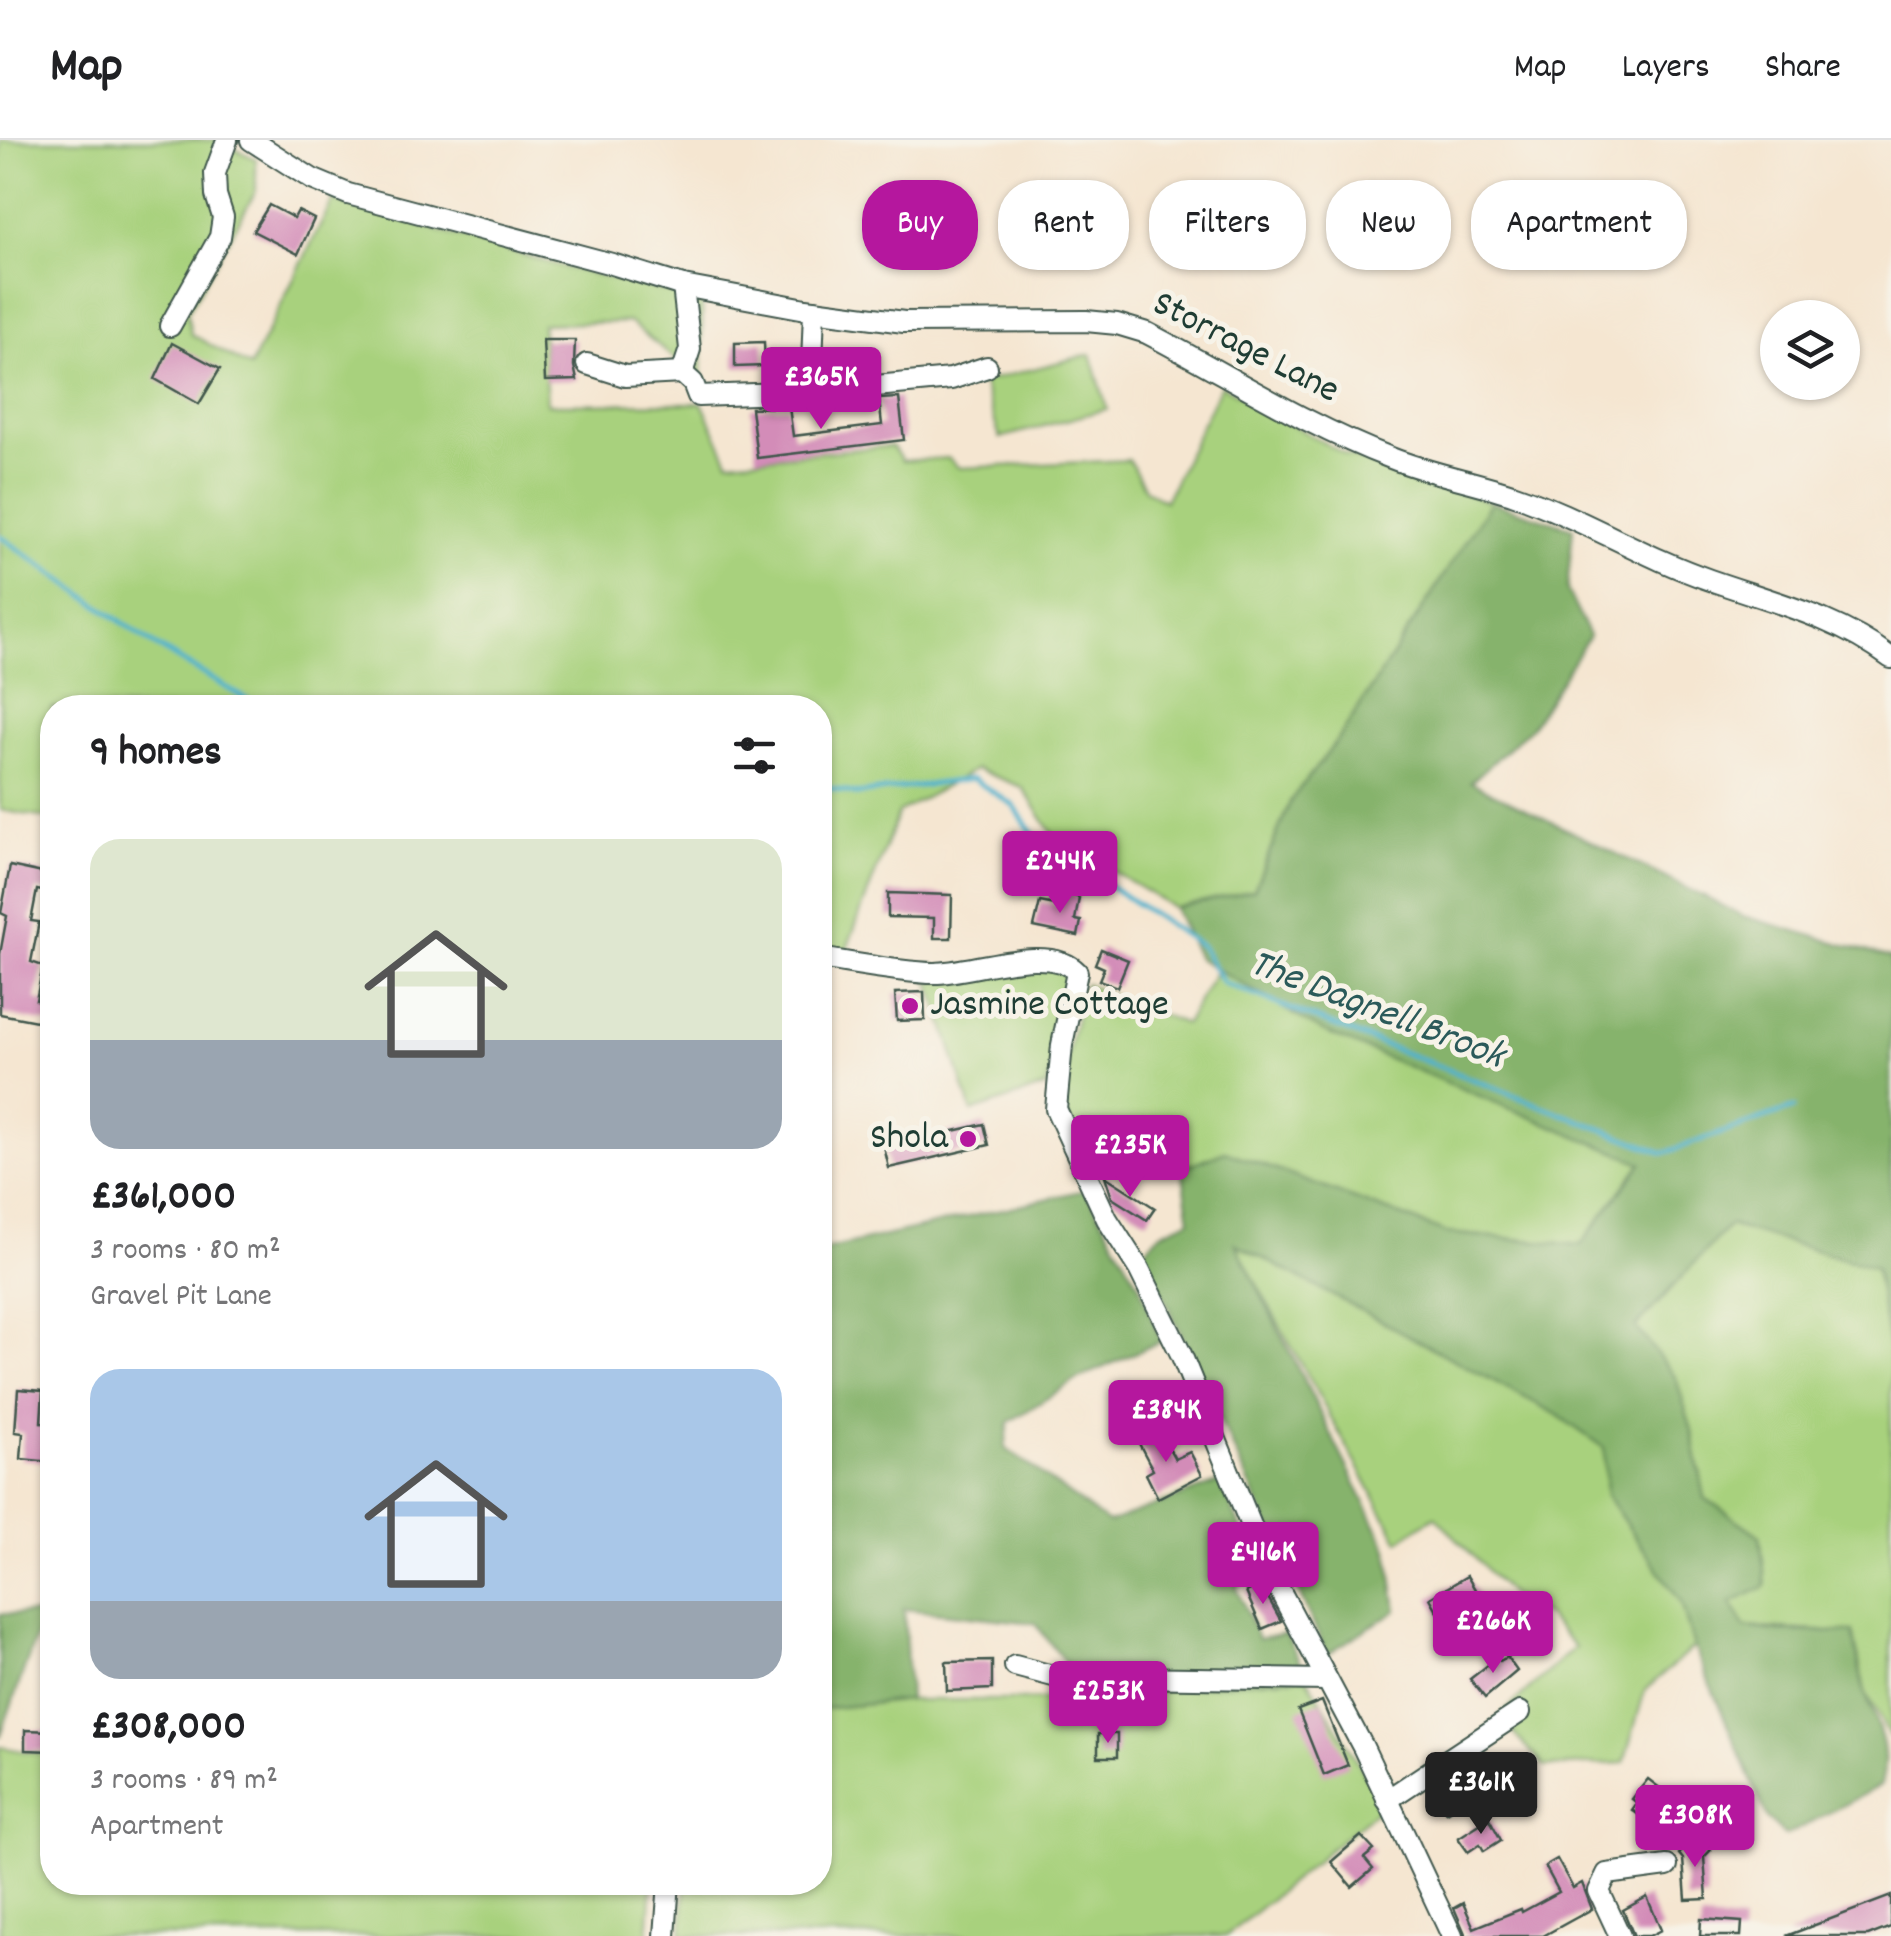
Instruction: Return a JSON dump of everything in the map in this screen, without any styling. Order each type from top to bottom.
[{"type":"street","points":[[170,326],[220,237],[223,216],[215,173],[227,140]]},
{"type":"street","name":"Storrage Lane","points":[[251,140],[312,178],[348,194],[683,286],[904,322],[1086,321],[1118,324],[1147,333],[1354,443],[1394,460],[1514,494],[1708,579],[1812,614],[1891,658]]},
{"type":"street","points":[[682,373],[690,350],[683,286]]},
{"type":"street","points":[[812,392],[814,310]]},
{"type":"street","points":[[587,364],[625,376],[682,373],[698,396],[812,392],[950,379],[987,366]]},
{"type":"street","points":[[832,960],[934,973],[1021,958],[1070,965],[1077,972],[1062,1045],[1056,1109],[1107,1219],[1139,1269],[1181,1354],[1270,1572],[1328,1680],[1452,1936]]},
{"type":"street","points":[[1014,1666],[1053,1676],[1328,1680]]},
{"type":"street","points":[[1387,1800],[1520,1712]]},
{"type":"street","points":[[1620,1936],[1599,1891],[1603,1880],[1608,1874],[1666,1866]]},
{"type":"street","points":[[665,1936],[667,1895]]},
{"type":"green space","points":[[0,140],[216,140],[256,159],[256,191],[187,313],[191,334],[250,367],[333,200],[564,267],[702,300],[702,380],[629,322],[542,324],[547,404],[702,403],[729,461],[892,446],[902,461],[948,458],[959,468],[1129,460],[1146,490],[1165,501],[1221,385],[1346,455],[1491,502],[1340,737],[1291,800],[1254,890],[1174,908],[1054,836],[1022,787],[976,769],[898,813],[845,954],[832,951],[832,695],[40,695],[40,817],[0,810]]},
{"type":"green space","points":[[1091,354],[1107,409],[1000,438],[982,382]]},
{"type":"green space","points":[[1491,502],[1573,528],[1567,590],[1589,636],[1531,727],[1471,782],[1743,916],[1891,958],[1891,1361],[1875,1268],[1729,1225],[1636,1327],[1676,1378],[1691,1427],[1705,1498],[1760,1536],[1766,1586],[1731,1603],[1745,1627],[1853,1632],[1864,1689],[1883,1747],[1881,1785],[1785,1836],[1768,1819],[1694,1647],[1681,1602],[1606,1495],[1604,1448],[1556,1414],[1236,1244],[1388,1549],[1397,1610],[1327,1654],[1143,1251],[1162,1232],[1190,1220],[1182,1168],[1225,1151],[1447,1233],[1581,1245],[1642,1163],[1322,1031],[1198,958],[1174,908],[1254,890],[1291,800],[1340,737]]},
{"type":"green space","points":[[1043,966],[1070,975],[1047,1086],[972,1112],[930,982]]},
{"type":"green space","points":[[1217,969],[1322,1031],[1642,1162],[1581,1245],[1447,1233],[1225,1151],[1182,1168],[1071,1134],[1066,1077],[1085,984],[1185,1024]]},
{"type":"green space","points":[[1085,1190],[1140,1286],[1161,1341],[1078,1379],[1009,1422],[1005,1448],[1108,1523],[1220,1482],[1262,1575],[1236,1586],[1258,1639],[1286,1634],[1307,1677],[1093,1700],[1035,1623],[904,1609],[909,1700],[832,1708],[832,1248]]},
{"type":"green space","points":[[1729,1225],[1876,1268],[1891,1361],[1891,1739],[1865,1691],[1853,1633],[1745,1627],[1731,1603],[1760,1536],[1705,1498],[1691,1427],[1636,1327]]},
{"type":"green space","points":[[1234,1243],[1556,1414],[1605,1448],[1606,1495],[1681,1602],[1694,1647],[1645,1690],[1624,1763],[1545,1767],[1499,1717],[1575,1647],[1545,1615],[1511,1595],[1435,1516],[1399,1541]]},
{"type":"green space","points":[[0,1614],[40,1614],[40,1625],[0,1737]]},
{"type":"green space","points":[[1307,1677],[1383,1805],[1226,1936],[682,1936],[684,1895],[832,1895],[832,1708],[909,1700],[1093,1700]]},
{"type":"green space","points":[[0,1747],[40,1754],[40,1895],[651,1895],[648,1936],[0,1936]]},
{"type":"building","points":[[269,205],[294,218],[298,211],[314,219],[298,254],[253,231]]},
{"type":"building","points":[[543,340],[575,340],[577,380],[545,381]]},
{"type":"building","points":[[764,342],[765,366],[735,367],[735,343]]},
{"type":"building","points":[[172,343],[220,369],[199,404],[155,379]]},
{"type":"building","points":[[899,398],[904,440],[757,458],[751,408],[789,407],[793,436],[882,425],[879,399]]},
{"type":"building","points":[[10,866],[40,872],[40,891],[37,890],[31,921],[39,922],[31,962],[40,965],[36,1000],[40,1001],[40,1022],[0,1014],[0,954],[7,916],[1,913]]},
{"type":"building","points":[[888,893],[952,895],[951,938],[934,938],[934,918],[888,917]]},
{"type":"building","points":[[1063,894],[1079,898],[1075,920],[1081,921],[1078,936],[1034,927],[1040,902],[1060,906]]},
{"type":"building","points":[[1101,949],[1128,960],[1117,987],[1099,980],[1104,968],[1095,964]]},
{"type":"building","name":"Jasmine Cottage","points":[[924,992],[925,1020],[897,1021],[895,993]]},
{"type":"building","points":[[984,1124],[989,1145],[889,1168],[884,1147]]},
{"type":"building","points":[[1105,1176],[1155,1208],[1147,1220],[1112,1198]]},
{"type":"building","points":[[18,1389],[40,1391],[40,1461],[21,1459],[23,1433],[15,1432]]},
{"type":"building","points":[[1149,1426],[1158,1444],[1165,1441],[1175,1459],[1190,1452],[1202,1475],[1158,1498],[1146,1474],[1153,1470],[1134,1434]]},
{"type":"building","points":[[1467,1576],[1479,1596],[1466,1603],[1476,1620],[1451,1635],[1430,1598]]},
{"type":"building","points":[[1261,1585],[1281,1621],[1262,1629],[1246,1592]]},
{"type":"building","points":[[1507,1657],[1517,1671],[1485,1698],[1470,1679],[1497,1658],[1500,1661]]},
{"type":"building","points":[[992,1661],[992,1689],[947,1691],[946,1662]]},
{"type":"building","points":[[1322,1701],[1348,1765],[1324,1775],[1298,1710]]},
{"type":"building","points":[[25,1730],[40,1731],[40,1751],[25,1750]]},
{"type":"building","points":[[1098,1734],[1117,1734],[1117,1757],[1098,1757]]},
{"type":"building","points":[[1458,1769],[1474,1795],[1446,1812],[1434,1792],[1440,1789],[1437,1784]]},
{"type":"building","points":[[1648,1779],[1677,1801],[1661,1822],[1653,1816],[1648,1822],[1632,1810],[1637,1803],[1632,1799]]},
{"type":"building","points":[[1489,1818],[1501,1840],[1484,1851],[1480,1844],[1468,1852],[1458,1838]]},
{"type":"building","points":[[1361,1836],[1374,1850],[1364,1858],[1373,1869],[1352,1887],[1331,1862]]},
{"type":"building","points":[[1698,1836],[1711,1850],[1704,1857],[1707,1899],[1686,1900],[1683,1859],[1679,1854]]},
{"type":"building","points":[[1557,1859],[1573,1888],[1582,1883],[1592,1909],[1543,1936],[1466,1936],[1454,1908],[1463,1903],[1474,1928],[1521,1909],[1522,1912],[1559,1892],[1545,1866]]},
{"type":"building","points":[[1891,1896],[1891,1927],[1868,1936],[1786,1936]]},
{"type":"building","points":[[1647,1897],[1661,1930],[1649,1936],[1634,1936],[1623,1910]]},
{"type":"building","points":[[1701,1919],[1742,1922],[1741,1936],[1700,1936]]},
{"type":"waterway","name":"The Dagnell Brook","points":[[0,536],[156,646],[239,695]]},
{"type":"waterway","name":"The Dagnell Brook","points":[[832,789],[856,794],[973,779],[1013,805],[1035,837],[1201,946],[1223,983],[1664,1153],[1794,1108]]},
{"type":"place","name":"Jasmine Cottage","points":[[910,1006]]},
{"type":"place","name":"Shola","points":[[968,1139]]}]
